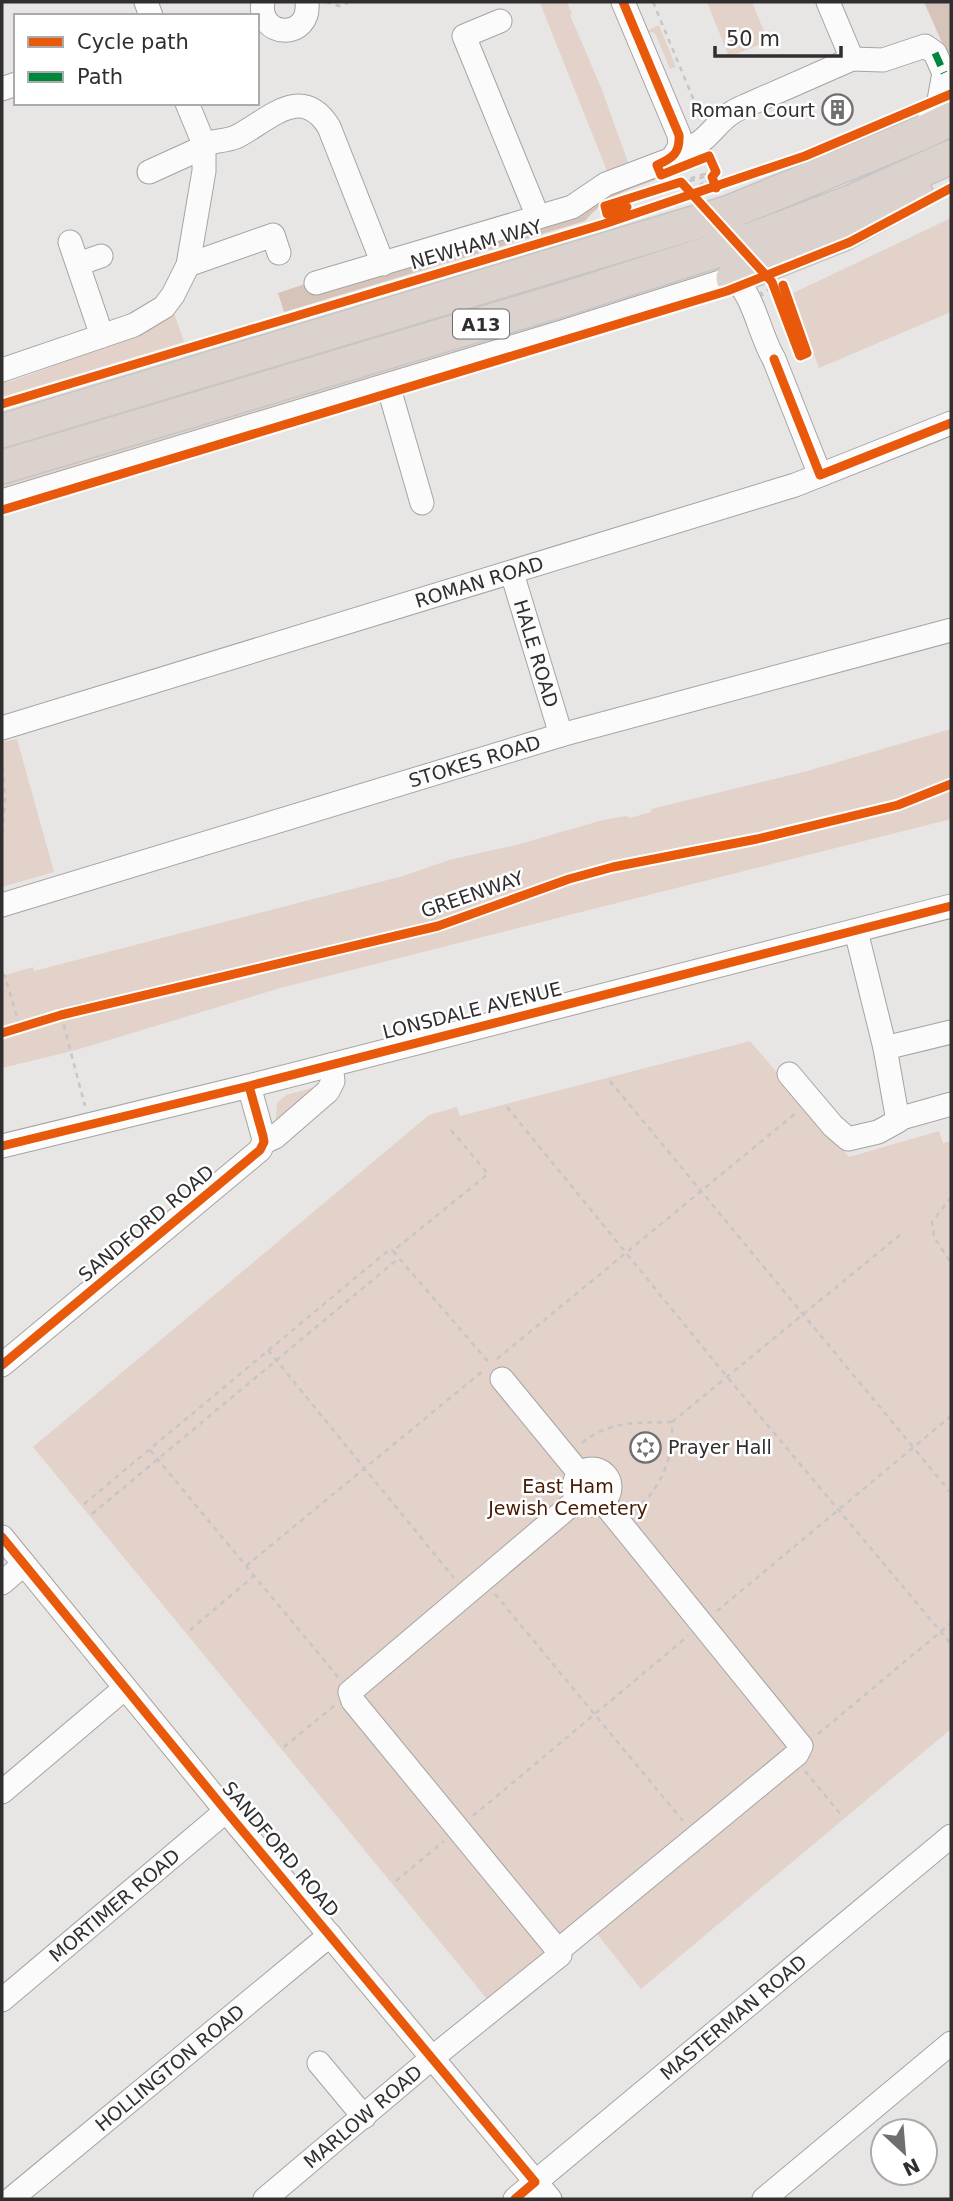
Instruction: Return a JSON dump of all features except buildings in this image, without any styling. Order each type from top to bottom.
[{"type":"highway","name":"A13","points":[[2,431],[730,212],[938,126]]},
{"type":"highway","name":"A13","points":[[2,467],[568,298],[740,243],[851,202],[951,159]]},
{"type":"highway","points":[[744,282],[843,234],[914,195],[951,159]]},
{"type":"street","points":[[262,16],[277,29],[286,31],[296,28],[308,13],[307,2]]},
{"type":"street","points":[[316,283],[572,207],[606,184],[671,159],[680,146],[679,135],[623,2]]},
{"type":"street","points":[[828,2],[852,59]]},
{"type":"street","points":[[500,21],[464,36],[538,217]]},
{"type":"street","points":[[680,146],[686,147],[705,139],[729,114],[852,59],[883,60],[925,46],[943,67],[938,126]]},
{"type":"street","points":[[2,370],[149,318],[164,307],[182,280],[188,265],[204,171],[204,145],[188,105]]},
{"type":"street","points":[[149,172],[204,145],[235,137],[285,109],[301,106],[313,108],[329,127],[383,264]]},
{"type":"street","points":[[188,265],[273,235],[279,253]]},
{"type":"street","points":[[70,242],[102,336]]},
{"type":"street","points":[[78,264],[101,256]]},
{"type":"street","points":[[2,500],[744,282],[762,337],[774,359],[820,475]]},
{"type":"street","points":[[388,385],[422,503]]},
{"type":"street","name":"ROMAN ROAD","points":[[2,728],[796,485],[951,423]]},
{"type":"street","name":"HALE ROAD","points":[[512,573],[561,734]]},
{"type":"street","name":"STOKES ROAD","points":[[2,905],[561,734],[951,630]]},
{"type":"street","name":"LONSDALE AVENUE","points":[[2,1146],[249,1086],[951,906]]},
{"type":"street","points":[[856,930],[885,1048],[898,1120]]},
{"type":"street","points":[[885,1048],[951,1032]]},
{"type":"street","name":"SANDFORD ROAD","points":[[2,1365],[260,1150],[264,1142],[275,1137],[328,1091],[333,1081],[331,1065]]},
{"type":"street","points":[[789,1074],[833,1126],[848,1139],[878,1132],[898,1120],[951,1104]]},
{"type":"street","points":[[249,1086],[264,1142]]},
{"type":"street","points":[[496,1372],[573,1465],[605,1474],[609,1479],[610,1492],[603,1502],[587,1505],[578,1499],[574,1488],[573,1465]]},
{"type":"street","points":[[560,1952],[353,1701],[350,1692],[578,1499]]},
{"type":"street","points":[[603,1502],[702,1623],[797,1751]]},
{"type":"street","name":"SANDFORD ROAD","points":[[2,1537],[542,2191]]},
{"type":"street","points":[[2,1583],[24,1564]]},
{"type":"street","points":[[2,1792],[125,1688]]},
{"type":"street","name":"MARLOW ROAD","points":[[265,2199],[797,1751]]},
{"type":"street","name":"MORTIMER ROAD","points":[[2,2000],[226,1811]]},
{"type":"street","name":"MASTERMAN ROAD","points":[[514,2199],[542,2191],[951,1836]]},
{"type":"street","name":"HOLLINGTON ROAD","points":[[11,2199],[330,1935]]},
{"type":"street","points":[[764,2199],[951,2043]]},
{"type":"street","points":[[319,2063],[363,2117]]},
{"type":"path","points":[[326,2],[339,6],[350,2]]},
{"type":"path","points":[[653,2],[700,116]]},
{"type":"path","points":[[700,159],[709,156],[716,172],[712,177]]},
{"type":"path","points":[[668,189],[705,174],[708,182],[692,188],[690,181],[702,177],[712,177]]},
{"type":"path","points":[[712,177],[716,188]]},
{"type":"path","points":[[691,196],[728,183]]},
{"type":"path","points":[[744,282],[759,307]]},
{"type":"path","points":[[763,296],[761,293],[779,286],[784,296]]},
{"type":"path","points":[[2,758],[5,798],[2,842]]},
{"type":"path","points":[[2,974],[5,976],[20,1027]]},
{"type":"path","points":[[50,1017],[77,1011]]},
{"type":"path","points":[[61,1014],[89,1124]]},
{"type":"path","points":[[9,1030],[30,1024]]},
{"type":"path","points":[[610,1081],[951,1493]]},
{"type":"path","points":[[507,1107],[728,1378],[951,1644]]},
{"type":"path","points":[[246,1566],[365,1469],[496,1372],[626,1251],[799,1110]]},
{"type":"path","points":[[83,1504],[384,1254],[391,1249],[393,1251],[488,1174],[451,1130]]},
{"type":"path","points":[[951,1196],[932,1222],[934,1237],[951,1263]]},
{"type":"path","points":[[573,1465],[593,1433],[616,1424],[672,1422],[901,1234]]},
{"type":"path","points":[[393,1251],[496,1372]]},
{"type":"path","points":[[92,1514],[399,1258]]},
{"type":"path","points":[[268,1350],[365,1469],[594,1713],[696,1837]]},
{"type":"path","points":[[396,1881],[951,1416]]},
{"type":"path","points":[[619,1522],[643,1503],[660,1484],[673,1441],[672,1422]]},
{"type":"path","points":[[149,1449],[350,1692],[284,1748]]},
{"type":"path","points":[[190,1630],[254,1576]]},
{"type":"path","points":[[843,1818],[797,1751],[951,1623]]},
{"type":"green space","points":[[567,2],[628,162],[607,171],[540,3]]},
{"type":"green space","points":[[707,2],[752,2],[768,41],[729,57]]},
{"type":"green space","points":[[659,25],[676,67],[670,69],[655,33],[647,31]]},
{"type":"green space","points":[[951,218],[951,312],[819,368],[791,294]]},
{"type":"green space","points":[[170,311],[174,313],[184,342],[2,397],[2,381],[9,382],[51,367],[62,358]]},
{"type":"green space","points":[[551,317],[553,324],[127,450],[126,457],[119,459],[116,454],[2,490],[2,482]]},
{"type":"green space","points":[[951,729],[951,819],[284,987],[76,1050],[2,1068],[2,976],[33,967],[34,971],[403,876],[449,860],[516,845],[603,820],[626,816],[630,818],[651,812],[651,809],[807,771]]},
{"type":"green space","points":[[17,739],[54,872],[2,887],[2,742]]},
{"type":"green space","name":"East Ham Jewish Cemetery","points":[[750,1041],[849,1157],[939,1131],[943,1143],[951,1141],[951,1729],[641,1989],[585,1919],[487,1999],[33,1447],[429,1115],[457,1107],[460,1116]]},
{"type":"green space","points":[[326,1084],[281,1125],[276,1119],[277,1103],[286,1095]]},
{"type":"shaded area","points":[[924,2],[951,2],[951,51],[947,54]]},
{"type":"shaded area","points":[[653,174],[655,180],[608,200],[585,221],[284,312],[278,293],[308,283],[312,294],[578,213],[596,197]]},
{"type":"marked path","points":[[935,53],[944,73]]},
{"type":"cycle path","points":[[623,2],[679,135],[674,154],[657,165],[661,175],[709,156],[716,172],[712,177],[716,188]]},
{"type":"cycle path","name":"NEWHAM WAY","points":[[2,404],[604,224],[805,156],[951,94]]},
{"type":"cycle path","points":[[627,207],[607,214],[605,206],[681,182],[772,282],[800,356],[807,353],[783,285]]},
{"type":"cycle path","points":[[2,510],[727,291],[850,242],[951,188]]},
{"type":"cycle path","points":[[774,359],[820,475],[951,423]]},
{"type":"cycle path","name":"GREENWAY","points":[[2,1033],[61,1015],[438,926],[569,879],[613,867],[757,839],[898,805],[951,784]]},
{"type":"cycle path","points":[[2,1146],[249,1086],[951,906]]},
{"type":"cycle path","points":[[2,1365],[260,1150],[264,1142],[263,1136],[249,1086]]},
{"type":"cycle path","points":[[2,1537],[535,2182],[515,2199]]},
{"type":"place","name":"Roman Court","points":[[838,110]]},
{"type":"place","name":"Prayer Hall","points":[[645,1447]]}]
